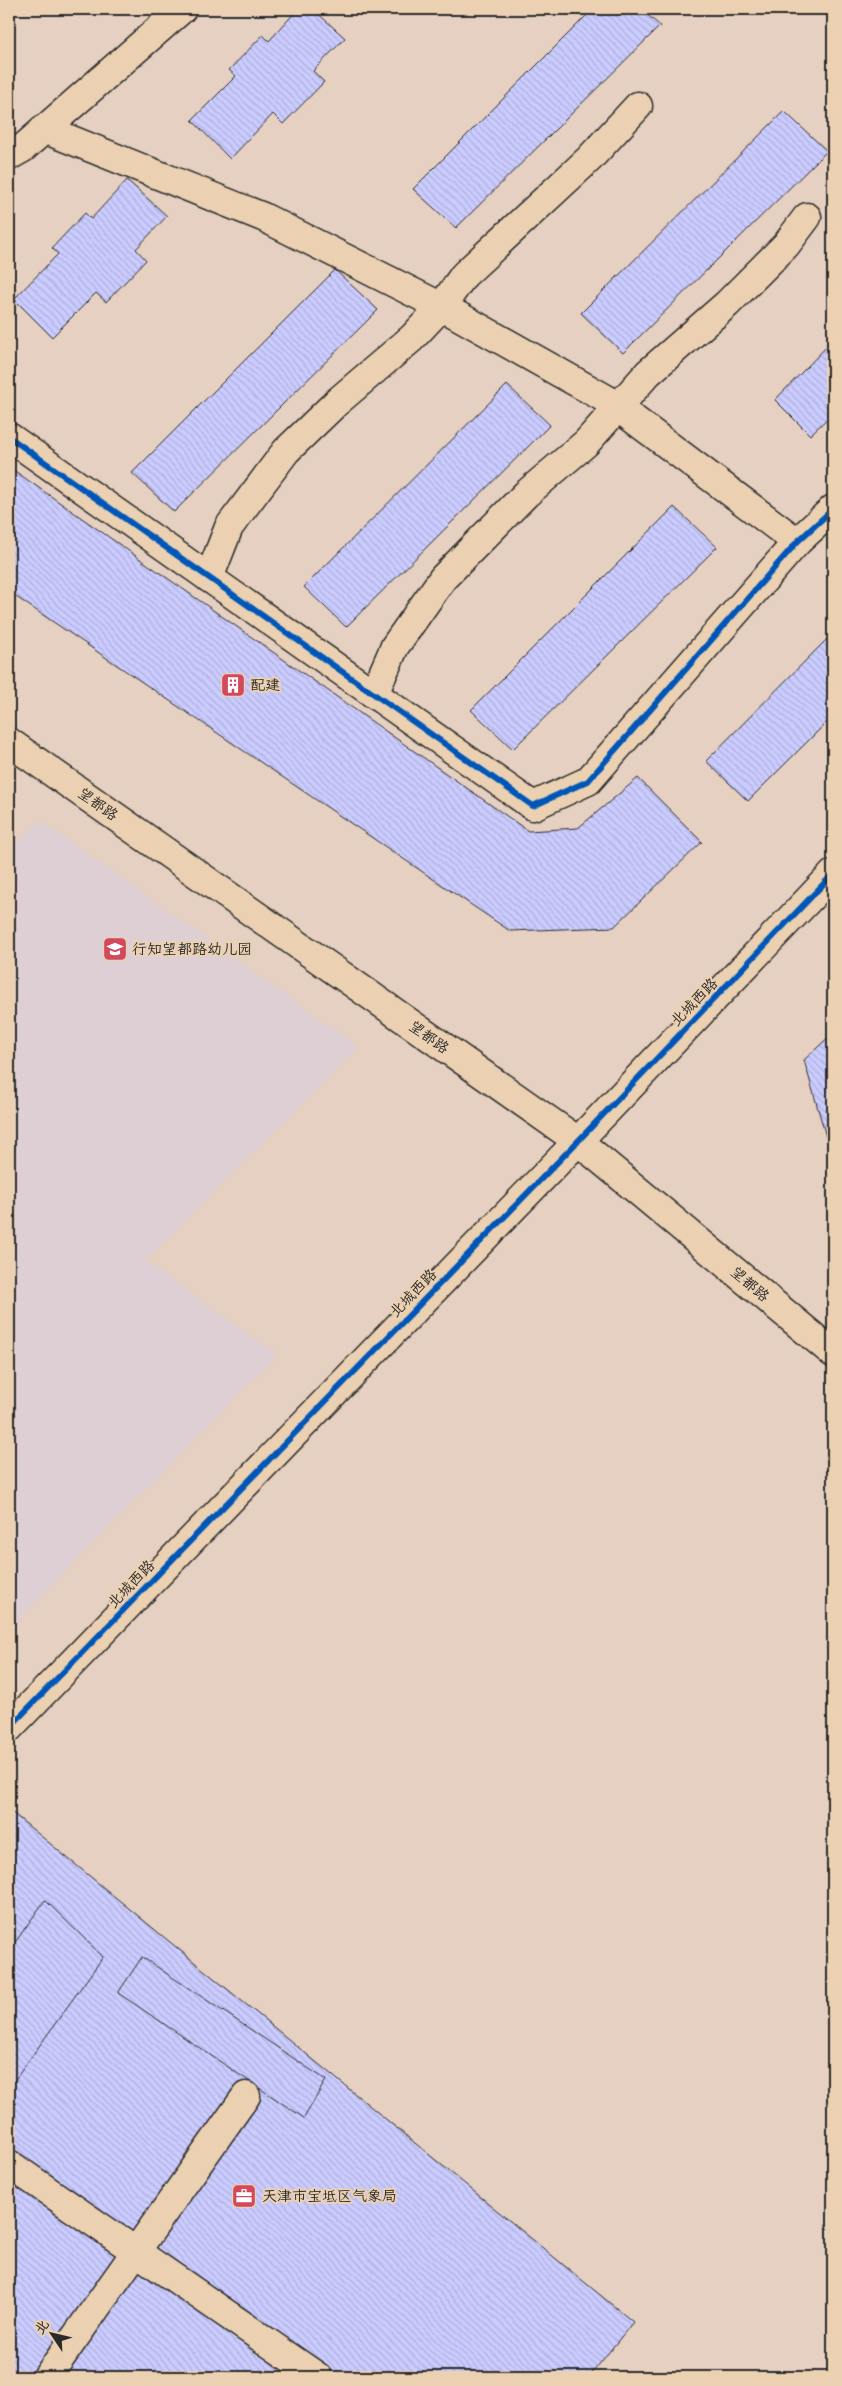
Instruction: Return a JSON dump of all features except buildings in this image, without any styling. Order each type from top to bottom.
[{"type":"street","points":[[9,156],[23,148],[182,9]]},
{"type":"street","points":[[209,578],[229,527],[286,451],[337,402],[412,338],[442,306],[464,275],[589,159],[638,106]]},
{"type":"street","points":[[44,130],[263,217],[442,306],[608,400],[796,542]]},
{"type":"street","points":[[374,694],[396,646],[444,578],[526,494],[586,443],[648,373],[687,341],[747,284],[786,245],[807,217]]},
{"type":"street","points":[[9,437],[533,806],[588,781],[796,542],[833,509]]},
{"type":"street","name":"望都路","points":[[9,742],[578,1141],[833,1354]]},
{"type":"street","name":"北城西路","points":[[9,1728],[578,1141],[833,874]]},
{"type":"street","points":[[47,2377],[246,2096]]},
{"type":"street","points":[[9,2164],[318,2377]]},
{"type":"shaded area","points":[[39,820],[359,1047],[145,1261],[277,1354],[9,1630],[9,850]]},
{"type":"cycle path","points":[[9,437],[533,806],[588,781],[797,542],[833,509]]},
{"type":"cycle path","points":[[9,1728],[578,1141],[833,874]]},
{"type":"place","name":"配建","points":[[233,685]]},
{"type":"place","name":"行知望都路幼儿园","points":[[115,949]]},
{"type":"place","name":"天津市宝坻区气象局","points":[[244,2196]]}]
